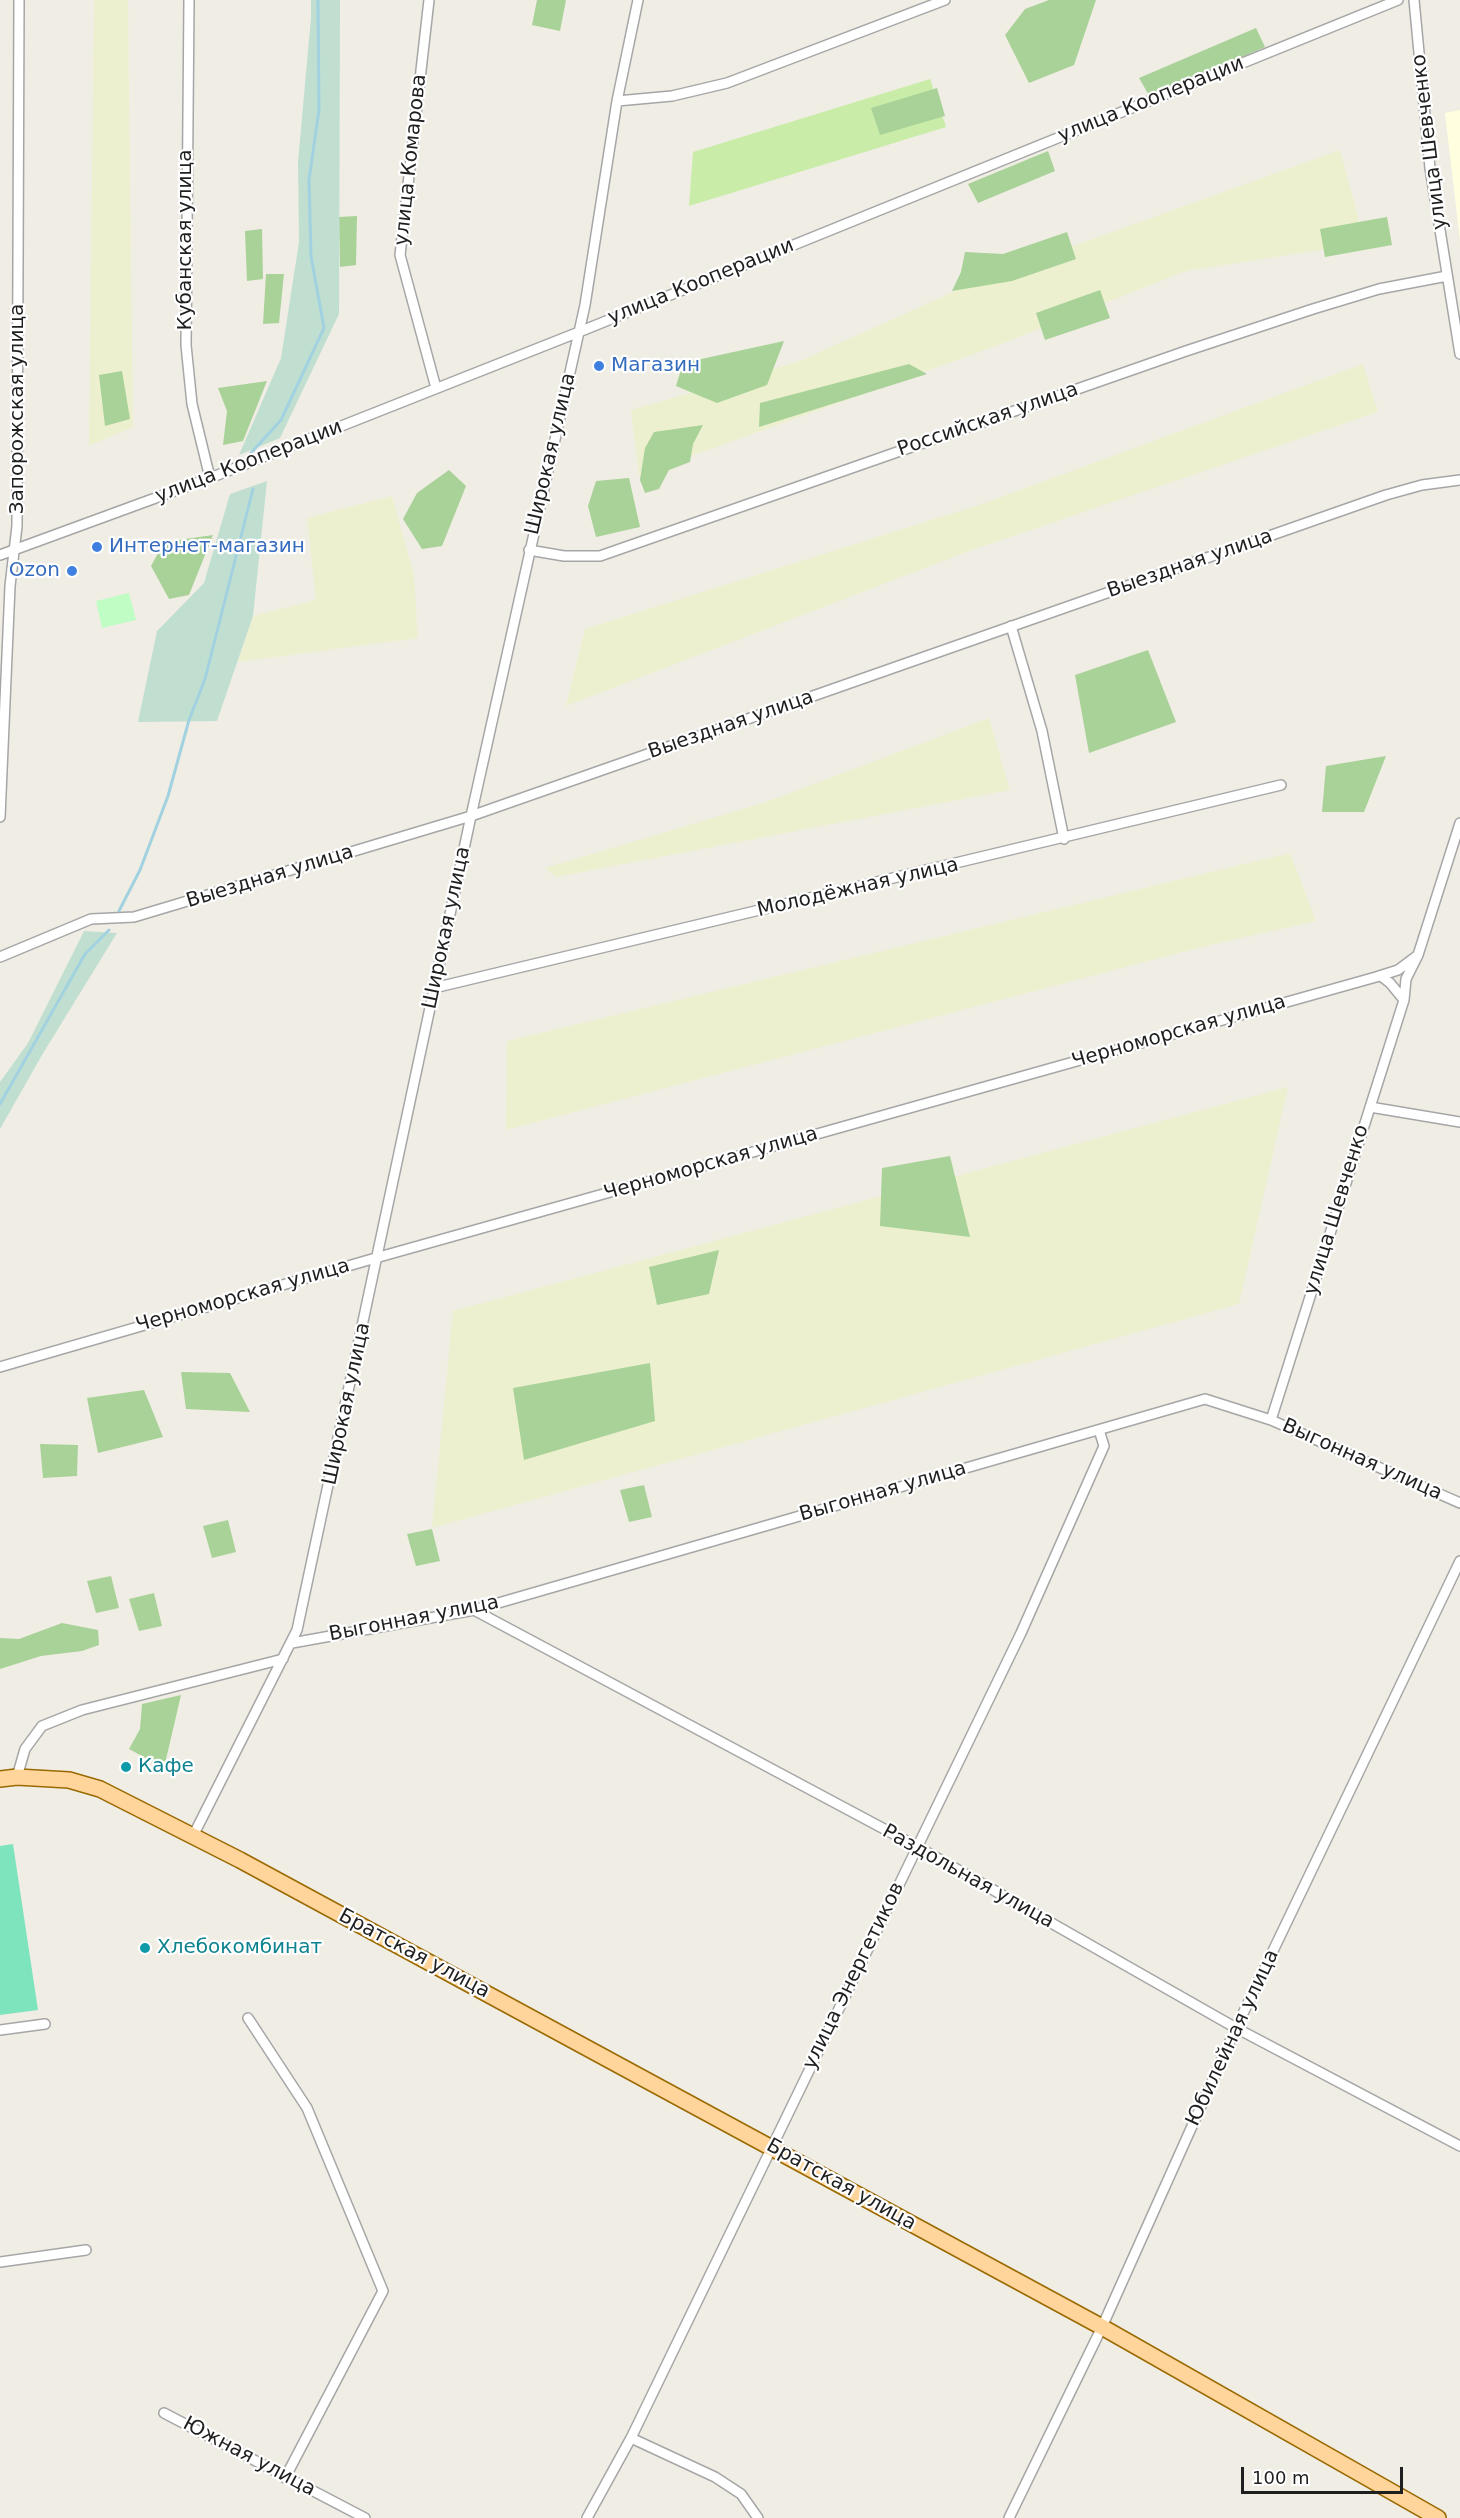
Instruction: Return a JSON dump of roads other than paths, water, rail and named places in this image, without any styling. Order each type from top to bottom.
[{"type":"main road","points":[[0,1779],[17,1777],[69,1780],[100,1790],[193,1836]]},
{"type":"main road","name":"Братская улица","points":[[193,1836],[1102,2327],[1438,2518]]},
{"type":"street","name":"Запорожская улица","points":[[0,817],[13,550],[17,526],[19,0]]},
{"type":"street","name":"Кубанская улица","points":[[189,0],[186,345],[192,404],[210,478]]},
{"type":"street","name":"улица Комарова","points":[[429,0],[400,255],[436,388]]},
{"type":"street","name":"Широкая улица","points":[[193,1836],[297,1630],[379,1257],[471,816],[579,332],[617,101],[638,0]]},
{"type":"street","points":[[617,101],[672,96],[727,83],[945,0]]},
{"type":"street","name":"улица Кооперации","points":[[0,555],[210,478],[579,332],[1398,0]]},
{"type":"street","name":"улица Шевченко","points":[[1414,0],[1430,168],[1460,354]]},
{"type":"street","name":"Российская улица","points":[[529,550],[564,556],[600,556],[1292,316],[1379,290],[1447,276]]},
{"type":"street","name":"Выездная улица","points":[[0,957],[91,919],[134,917],[471,816],[1386,495],[1422,484],[1460,480]]},
{"type":"street","points":[[1011,626],[1042,731],[1064,839]]},
{"type":"street","name":"Молодёжная улица","points":[[434,988],[1064,839],[1281,785]]},
{"type":"street","name":"улица Шевченко","points":[[1271,1420],[1404,1000],[1406,979],[1418,955],[1460,823]]},
{"type":"street","name":"Черноморская улица","points":[[0,1367],[379,1257],[1381,976],[1398,970],[1418,955]]},
{"type":"street","points":[[1381,976],[1404,1000]]},
{"type":"street","points":[[1370,1107],[1460,1122]]},
{"type":"street","name":"Выгонная улица","points":[[292,1643],[474,1610],[1205,1399],[1271,1420],[1460,1503]]},
{"type":"street","name":"улица Энергетиков","points":[[587,2518],[631,2438],[1021,1633],[1104,1446],[1099,1430]]},
{"type":"street","name":"Юбилейная улица","points":[[1009,2518],[1102,2327],[1236,2028],[1460,1561]]},
{"type":"street","name":"Раздольная улица","points":[[474,1610],[916,1846],[1236,2028],[1460,2146]]},
{"type":"street","points":[[17,1777],[25,1749],[42,1726],[82,1710],[283,1659]]},
{"type":"street","points":[[248,2018],[307,2108],[383,2291],[285,2478]]},
{"type":"street","points":[[0,2030],[45,2024]]},
{"type":"street","points":[[0,2262],[86,2250]]},
{"type":"street","name":"Южная улица","points":[[164,2413],[365,2518]]},
{"type":"street","points":[[631,2438],[715,2477],[741,2494],[758,2518]]},
{"type":"waterway","points":[[250,454],[281,420],[324,328],[311,256],[309,180],[319,110],[318,0]]},
{"type":"waterway","points":[[119,911],[140,870],[168,796],[189,720],[205,679],[253,489]]},
{"type":"waterway","points":[[0,1104],[85,954],[109,930]]},
{"type":"place","name":"Магазин","points":[[599,366]]},
{"type":"place","name":"Интернет-магазин","points":[[97,547]]},
{"type":"place","name":"Ozon","points":[[72,571]]},
{"type":"place","name":"Кафе","points":[[126,1767]]},
{"type":"place","name":"Хлебокомбинат","points":[[145,1948]]}]
